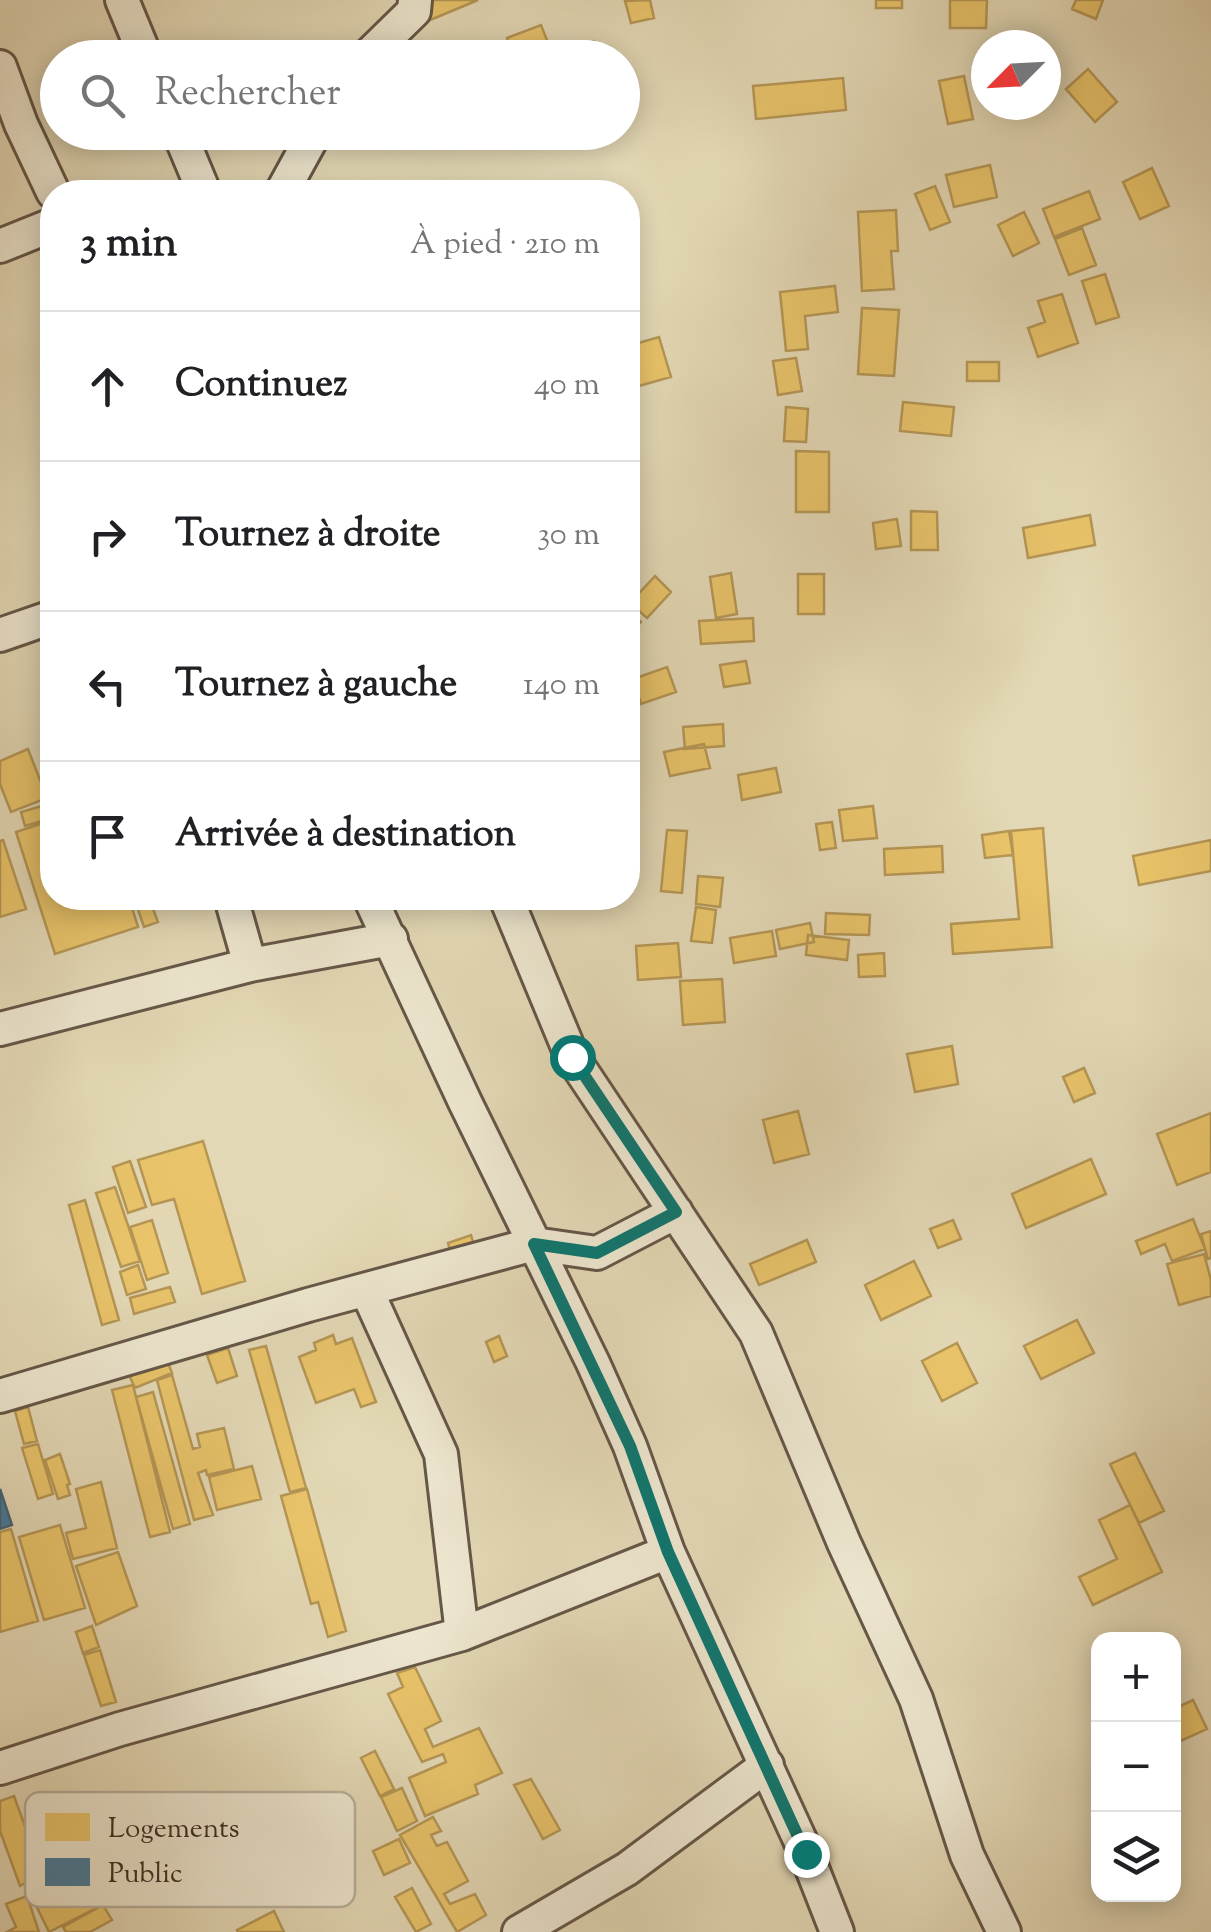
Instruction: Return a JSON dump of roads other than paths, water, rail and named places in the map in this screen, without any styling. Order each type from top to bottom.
[{"type":"street","points":[[122,0],[139,40]]},
{"type":"street","points":[[384,40],[414,11],[416,0]]},
{"type":"street","points":[[0,67],[20,124],[48,180]]},
{"type":"street","points":[[186,150],[199,180]]},
{"type":"street","points":[[289,180],[305,150]]},
{"type":"street","points":[[0,246],[40,230]]},
{"type":"street","points":[[0,635],[40,621]]},
{"type":"street","points":[[234,910],[250,965]]},
{"type":"street","points":[[376,910],[630,1446],[668,1552],[767,1764],[837,1932]]},
{"type":"street","points":[[511,910],[572,1057],[756,1333],[844,1543],[916,1699],[967,1855],[1004,1932]]},
{"type":"street","points":[[0,1029],[250,965],[391,939]]},
{"type":"street","points":[[0,1396],[534,1244],[597,1253],[676,1212]]},
{"type":"street","points":[[366,1291],[442,1454],[462,1634]]},
{"type":"street","points":[[0,1768],[120,1729],[462,1634],[668,1552]]},
{"type":"street","points":[[519,1932],[627,1869],[767,1764]]}]
